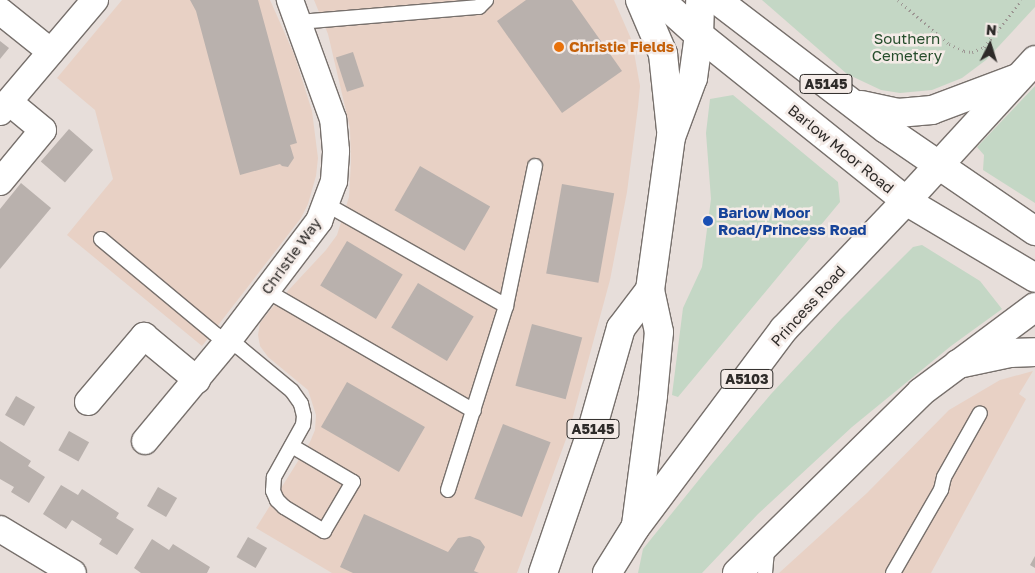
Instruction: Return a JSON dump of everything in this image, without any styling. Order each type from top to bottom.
[{"type":"main road","name":"A5145","points":[[640,0],[663,54],[671,137]]},
{"type":"main road","name":"Barlow Moor Road","points":[[660,0],[699,35],[906,201],[1035,278]]},
{"type":"main road","name":"A5145","points":[[653,395],[659,332],[650,290],[671,137],[693,78],[699,35],[700,0]]},
{"type":"main road","name":"A5145","points":[[717,0],[833,90],[937,165],[1035,231]]},
{"type":"main road","name":"A5145","points":[[833,90],[864,106],[884,111],[917,112],[948,105],[1026,68]]},
{"type":"main road","name":"Princess Road","points":[[606,573],[635,528],[784,328],[906,201],[1026,68]]},
{"type":"main road","name":"A5145","points":[[543,573],[591,433],[621,328],[650,290]]},
{"type":"main road","points":[[737,573],[922,392],[1035,307]]},
{"type":"main road","points":[[958,364],[1010,353],[1035,352]]},
{"type":"main road","name":"A5103","points":[[629,573],[653,395]]},
{"type":"street","points":[[0,182],[43,130],[4,107],[95,0]]},
{"type":"street","points":[[0,11],[51,52]]},
{"type":"street","name":"Christie Way","points":[[145,441],[197,380],[267,291],[319,221],[326,204],[334,181],[336,158],[333,119],[295,11]]},
{"type":"street","points":[[88,402],[144,336],[197,380]]},
{"type":"street","points":[[0,529],[73,573]]},
{"type":"lane","points":[[295,11],[480,7],[486,0]]},
{"type":"lane","points":[[448,490],[506,306],[536,166]]},
{"type":"lane","points":[[326,204],[506,306]]},
{"type":"lane","points":[[101,239],[215,334],[240,348],[292,390],[304,416],[303,424],[274,477],[273,492],[277,500],[284,507],[324,531],[353,482],[292,446]]},
{"type":"lane","points":[[267,291],[474,411]]},
{"type":"lane","points":[[893,573],[941,490],[944,477],[980,413]]},
{"type":"lane","points":[[765,573],[768,542]]},
{"type":"path","points":[[898,0],[949,44],[964,51],[972,52],[984,47],[1022,0]]},
{"type":"shaded area","points":[[122,0],[270,0],[294,54],[312,111],[318,158],[316,176],[308,204],[301,218],[202,346],[67,235],[113,179],[95,110],[57,78]]},
{"type":"shaded area","points":[[314,0],[614,0],[632,41],[640,86],[627,192],[610,280],[569,431],[517,573],[332,573],[256,528],[310,442],[315,430],[316,415],[308,390],[268,357],[260,346],[258,335],[260,323],[326,250],[337,235],[349,197],[350,128],[328,34]]},
{"type":"shaded area","points":[[1033,371],[1019,394],[1026,399],[931,573],[779,573],[867,493],[949,410],[1000,380]]},
{"type":"green space","name":"Southern Cemetery","points":[[762,0],[1035,0],[1035,7],[986,60],[962,78],[932,90],[900,93],[881,90],[847,74]]},
{"type":"green space","points":[[1035,86],[1035,203],[983,170],[984,155],[977,147]]},
{"type":"green space","points":[[733,95],[838,182],[840,202],[678,397],[672,395],[683,308],[702,267],[711,199],[706,133],[710,99]]},
{"type":"green space","points":[[922,245],[980,281],[1002,309],[951,346],[852,427],[758,514],[702,573],[638,573],[643,549],[771,394],[841,319],[913,247]]},
{"type":"building","points":[[190,0],[258,0],[297,143],[290,145],[294,158],[288,167],[280,164],[240,175],[196,11]]},
{"type":"building","points":[[526,0],[572,0],[622,71],[562,113],[497,21]]},
{"type":"building","points":[[0,41],[9,48],[0,59]]},
{"type":"building","points":[[353,52],[364,86],[347,92],[336,58]]},
{"type":"building","points":[[69,129],[93,150],[65,182],[41,161]]},
{"type":"building","points":[[420,166],[490,206],[465,251],[394,210]]},
{"type":"building","points":[[21,183],[51,208],[0,269],[0,209]]},
{"type":"building","points":[[562,184],[614,193],[598,283],[546,274]]},
{"type":"building","points":[[347,241],[403,274],[376,319],[320,286]]},
{"type":"building","points":[[418,283],[474,316],[447,361],[391,328]]},
{"type":"building","points":[[532,324],[582,337],[566,399],[515,386]]},
{"type":"building","points":[[347,382],[425,427],[399,472],[321,427]]},
{"type":"building","points":[[16,396],[35,407],[24,426],[5,415]]},
{"type":"building","points":[[503,424],[551,442],[522,517],[474,499]]},
{"type":"building","points":[[69,431],[89,442],[78,461],[58,450]]},
{"type":"building","points":[[0,441],[31,461],[28,466],[45,477],[29,503],[11,492],[14,487],[0,479]]},
{"type":"building","points":[[61,485],[78,495],[82,489],[119,513],[116,518],[134,529],[117,555],[99,544],[102,539],[72,520],[66,529],[43,514]]},
{"type":"building","points":[[158,487],[177,498],[166,517],[147,506]]},
{"type":"building","points":[[364,514],[448,552],[458,538],[470,536],[480,540],[485,547],[474,571],[479,573],[353,573],[340,567]]},
{"type":"building","points":[[248,537],[267,548],[256,568],[236,557]]},
{"type":"building","points":[[152,539],[169,550],[173,544],[210,567],[207,573],[141,573],[134,568]]},
{"type":"building","points":[[1035,556],[1035,568],[1030,565]]},
{"type":"place","name":"Christie Fields","points":[[559,47]]},
{"type":"place","name":"Barlow Moor Road/Princess Road","points":[[708,221]]}]
